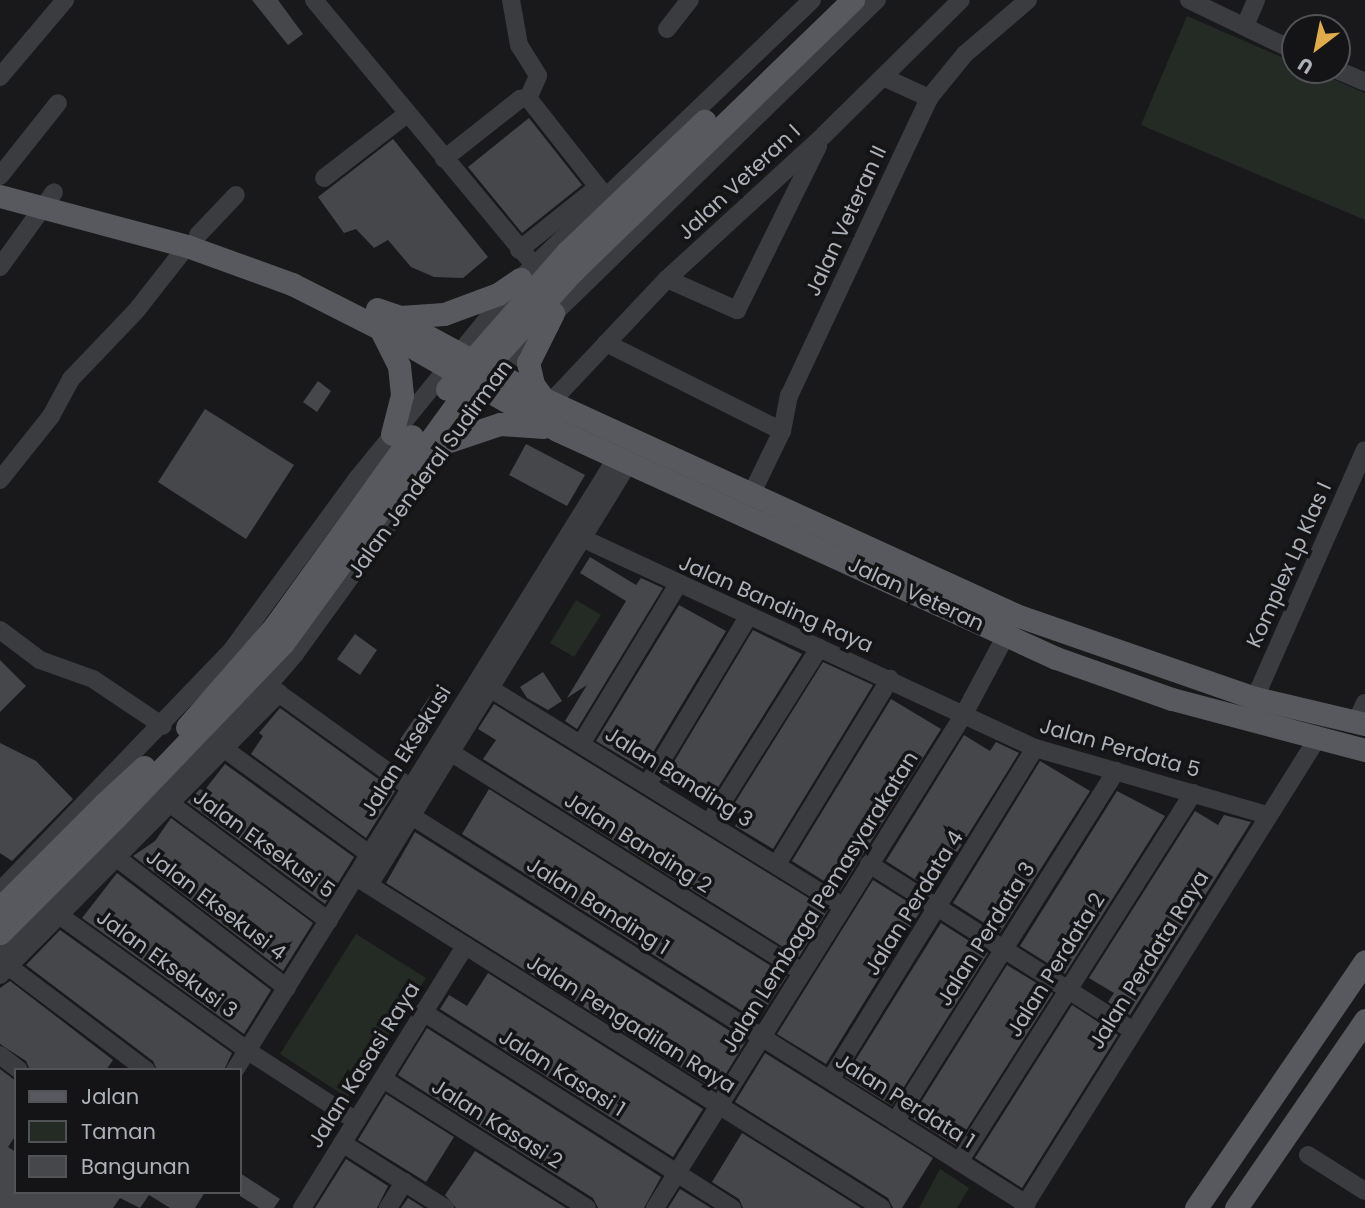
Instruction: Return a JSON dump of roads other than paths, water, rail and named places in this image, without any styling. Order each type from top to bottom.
[{"type":"main road","name":"Jalan Jenderal Sudirman","points":[[0,933],[275,626],[476,353],[567,252],[831,0]]},
{"type":"main road","name":"Jalan Jenderal Sudirman","points":[[0,908],[111,809],[276,652],[475,379],[573,271],[853,0]]},
{"type":"main road","points":[[0,182],[49,199],[299,270],[378,318],[492,381]]},
{"type":"main road","points":[[0,196],[49,199]]},
{"type":"main road","points":[[378,318],[444,314],[498,294],[527,273]]},
{"type":"main road","points":[[548,401],[533,384],[528,363],[560,307]]},
{"type":"main road","points":[[378,318],[399,366],[401,395],[392,435]]},
{"type":"main road","name":"Jalan Veteran","points":[[492,381],[548,401],[752,493],[801,527],[1006,636],[1111,679],[1317,739],[1365,750]]},
{"type":"main road","name":"Jalan Veteran","points":[[492,381],[557,430],[623,460],[801,527],[1016,615],[1255,698],[1362,716]]},
{"type":"main road","points":[[449,441],[500,424],[557,430]]},
{"type":"main road","points":[[1196,1208],[1365,961]]},
{"type":"main road","points":[[1236,1208],[1365,1020]]},
{"type":"street","points":[[0,77],[65,0]]},
{"type":"street","points":[[314,0],[519,250],[527,273],[560,307]]},
{"type":"street","points":[[511,0],[519,45],[538,76],[528,98]]},
{"type":"street","points":[[667,29],[690,0]]},
{"type":"street","points":[[0,891],[163,726],[266,609],[356,481],[452,358],[527,273],[602,192],[813,0]]},
{"type":"street","name":"Jalan Jenderal Sudirman","points":[[3,965],[83,880],[273,689],[492,381],[560,307],[877,0]]},
{"type":"street","name":"Jalan Veteran I","points":[[548,401],[667,279],[824,135],[961,0]]},
{"type":"street","name":"Jalan Veteran II","points":[[752,493],[782,431],[789,396],[929,98],[964,54],[1028,0]]},
{"type":"street","points":[[1189,0],[1281,44]]},
{"type":"street","points":[[1245,26],[1256,0]]},
{"type":"street","points":[[883,77],[929,98]]},
{"type":"street","points":[[444,159],[520,99],[528,98]]},
{"type":"street","points":[[528,98],[602,192]]},
{"type":"street","points":[[0,176],[58,103]]},
{"type":"street","points":[[324,178],[407,114]]},
{"type":"street","points":[[667,279],[737,310],[824,135]]},
{"type":"street","points":[[519,250],[602,192]]},
{"type":"street","points":[[0,479],[51,416],[71,379],[136,311],[193,241],[236,195]]},
{"type":"street","points":[[0,267],[49,199]]},
{"type":"street","points":[[606,343],[782,431]]},
{"type":"street","name":"Komplex Lp Klas I","points":[[1255,698],[1365,450]]},
{"type":"street","name":"Jalan Eksekusi","points":[[236,1068],[329,920],[363,881],[410,815],[491,688],[623,460]]},
{"type":"street","points":[[356,481],[373,478],[390,485],[397,493],[399,510]]},
{"type":"street","name":"Jalan Eksekusi","points":[[363,881],[369,854],[410,787],[577,538]]},
{"type":"street","name":"Jalan Banding Raya","points":[[577,538],[677,586],[964,714]]},
{"type":"street","points":[[581,744],[677,586]]},
{"type":"street","name":"Jalan Lembaga Pemasyarakatan","points":[[655,1208],[964,714],[1016,615]]},
{"type":"street","points":[[647,785],[748,617]]},
{"type":"street","points":[[0,630],[40,660],[93,680],[163,726]]},
{"type":"street","points":[[709,823],[819,648]]},
{"type":"street","points":[[777,864],[890,679]]},
{"type":"street","name":"Jalan Banding 3","points":[[491,688],[843,906]]},
{"type":"street","points":[[143,1068],[3,965],[59,915],[83,880],[117,858],[226,750],[273,689],[410,787]]},
{"type":"street","name":"Jalan Perdata 5","points":[[964,714],[1035,748],[1267,815]]},
{"type":"street","name":"Jalan Perdata Raya","points":[[1024,1206],[1317,739]]},
{"type":"street","name":"Jalan Perdata 4","points":[[830,1080],[1035,748]]},
{"type":"street","points":[[226,750],[369,854]]},
{"type":"street","name":"Jalan Banding 2","points":[[450,752],[802,972]]},
{"type":"street","name":"Jalan Perdata 3","points":[[895,1122],[1116,771]]},
{"type":"street","name":"Jalan Perdata 2","points":[[959,1162],[1192,793]]},
{"type":"street","name":"Jalan Eksekusi 5","points":[[172,805],[329,920]]},
{"type":"street","name":"Jalan Banding 1","points":[[410,815],[761,1036]]},
{"type":"street","name":"Jalan Eksekusi 4","points":[[117,858],[287,988]]},
{"type":"street","points":[[869,864],[1132,1030]]},
{"type":"street","name":"Jalan Pengadilan Raya","points":[[363,881],[881,1208]]},
{"type":"street","name":"Jalan Eksekusi 3","points":[[59,915],[248,1051],[356,1121]]},
{"type":"street","name":"Jalan Kasasi Raya","points":[[302,1208],[464,946]]},
{"type":"street","name":"Jalan Kasasi 1","points":[[423,1012],[732,1208]]},
{"type":"street","name":"Jalan Perdata 1","points":[[761,1036],[1024,1206]]},
{"type":"street","points":[[0,1055],[16,1068]]},
{"type":"street","name":"Jalan Kasasi 2","points":[[383,1079],[587,1208]]},
{"type":"street","points":[[342,1143],[444,1208]]},
{"type":"street","points":[[1308,1155],[1365,1191]]},
{"type":"street","points":[[388,1208],[404,1182]]}]
